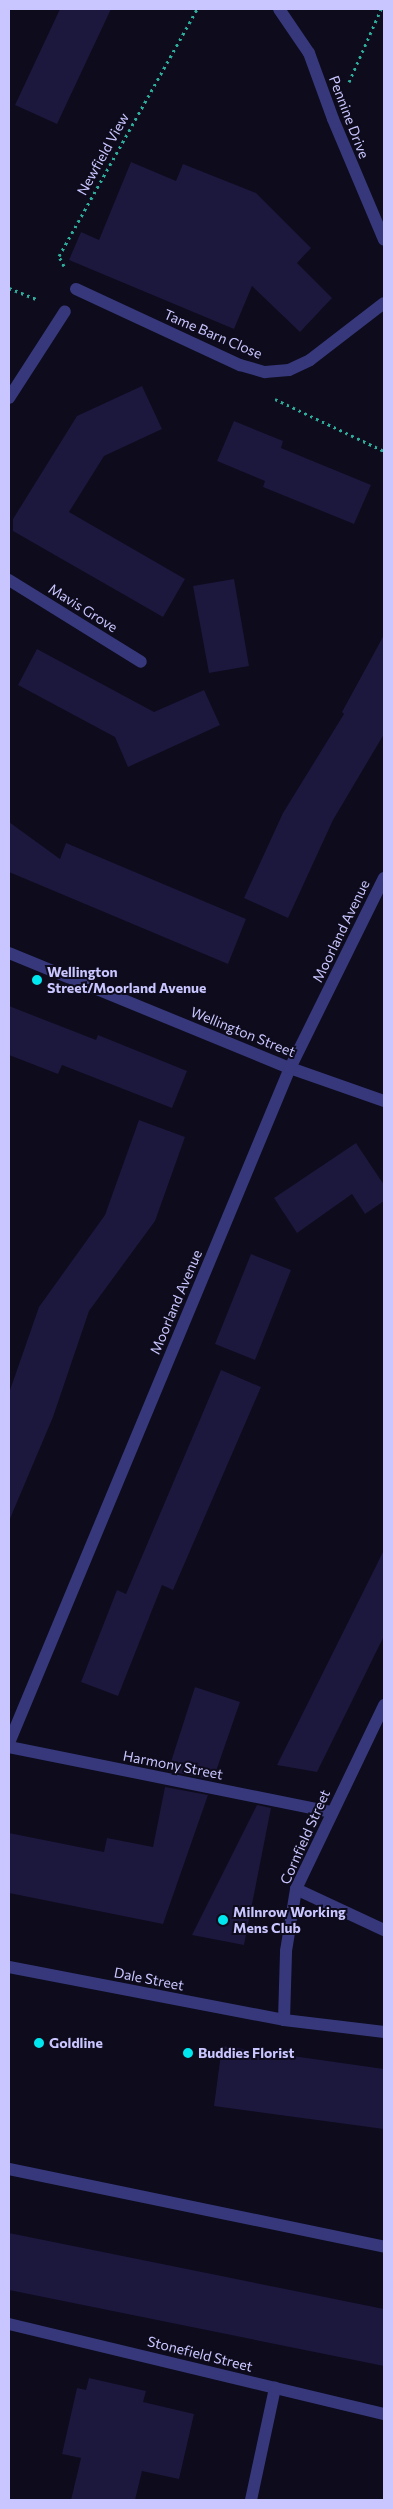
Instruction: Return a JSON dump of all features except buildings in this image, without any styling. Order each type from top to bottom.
[{"type":"street","name":"Pennine Drive","points":[[279,9],[309,53],[333,119],[384,240]]},
{"type":"street","name":"Tame Barn Close","points":[[76,289],[240,365],[266,372],[289,370],[310,360],[384,303]]},
{"type":"street","points":[[9,398],[65,311]]},
{"type":"street","name":"Mavis Grove","points":[[9,580],[141,662]]},
{"type":"street","name":"Moorland Avenue","points":[[9,1745],[290,1068],[384,878]]},
{"type":"street","name":"Wellington Street","points":[[9,953],[290,1068],[384,1101]]},
{"type":"street","name":"Cornfield Street","points":[[284,2020],[286,1951],[296,1889],[331,1812],[384,1705]]},
{"type":"street","name":"Harmony Street","points":[[9,1745],[331,1812]]},
{"type":"street","points":[[296,1889],[384,1930]]},
{"type":"street","name":"Dale Street","points":[[9,1968],[284,2020],[384,2032]]},
{"type":"street","points":[[9,2169],[384,2246]]},
{"type":"street","name":"Stonefield Street","points":[[9,2324],[384,2414]]},
{"type":"street","points":[[251,2500],[275,2388]]},
{"type":"path","name":"Newfield View","points":[[76,289],[59,256],[197,9]]},
{"type":"path","points":[[333,119],[381,9]]},
{"type":"path","points":[[9,288],[65,311]]},
{"type":"path","points":[[266,372],[276,401],[384,451]]},
{"type":"place","name":"Wellington Street/Moorland Avenue","points":[[37,980]]},
{"type":"place","name":"Milnrow Working Mens Club","points":[[223,1920]]},
{"type":"place","name":"Goldline","points":[[39,2043]]},
{"type":"place","name":"Buddies Florist","points":[[188,2053]]}]
